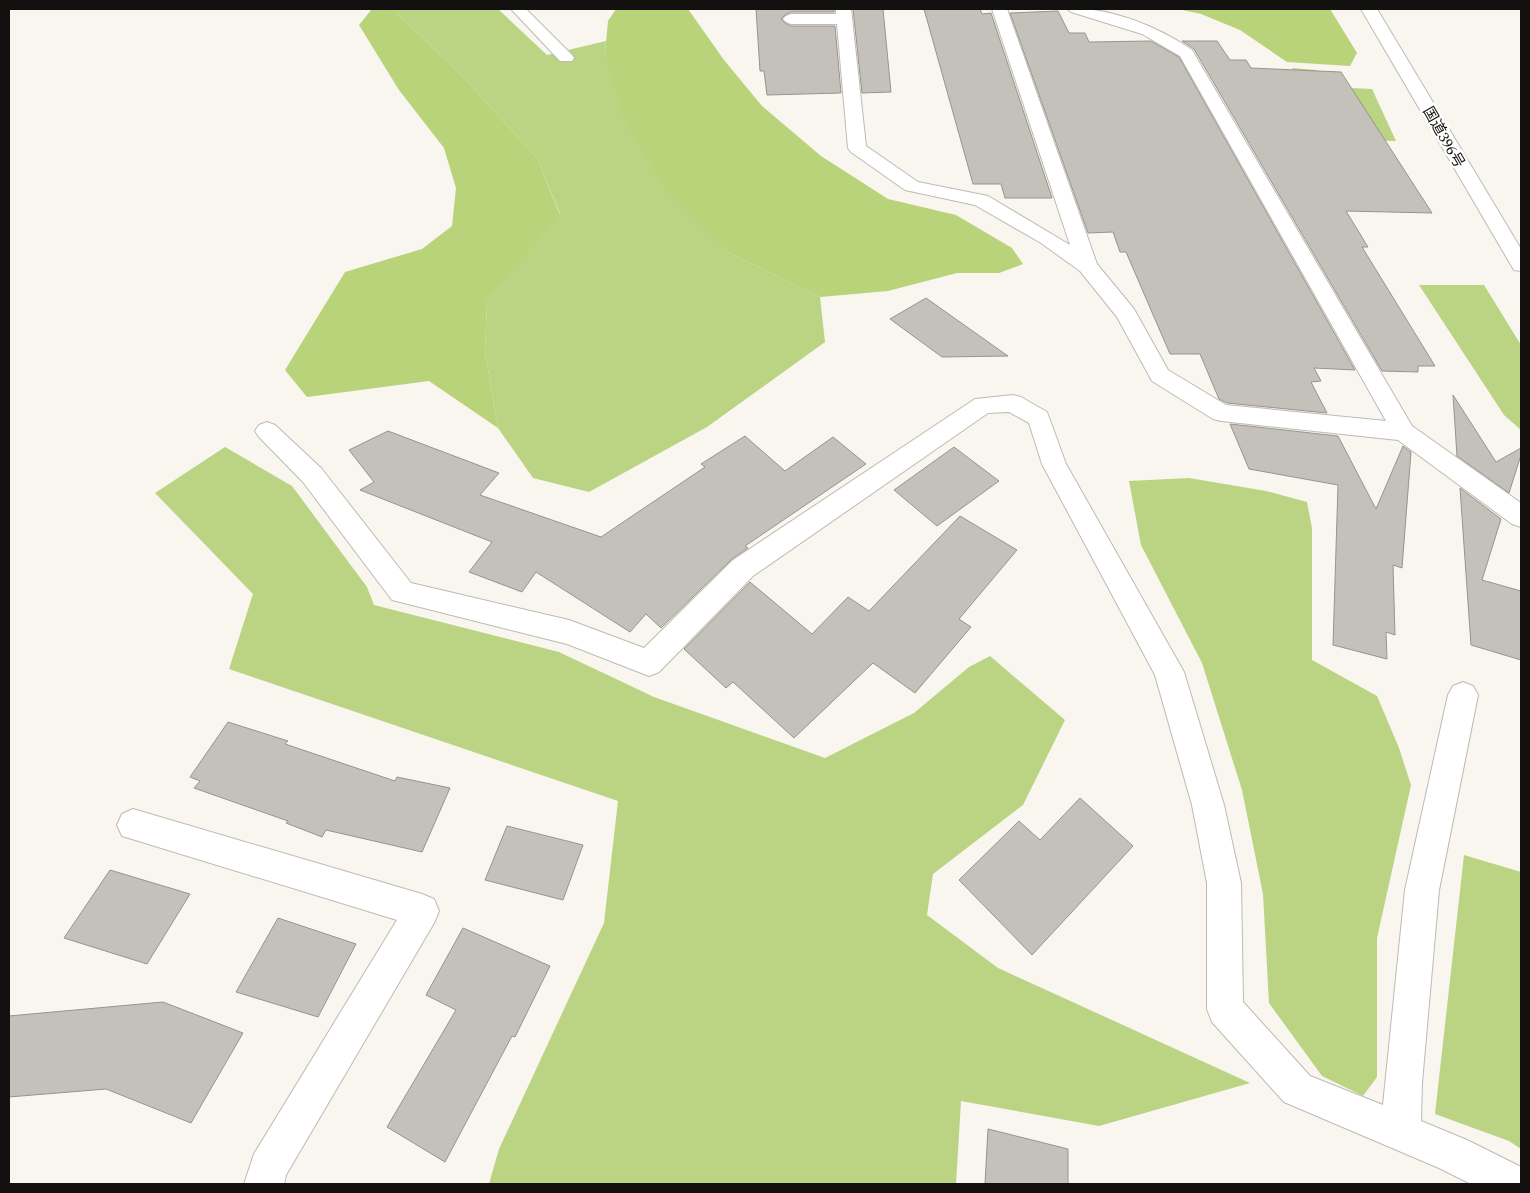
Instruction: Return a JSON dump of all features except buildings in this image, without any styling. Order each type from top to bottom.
[{"type":"main road","points":[[518,9],[566,58]]},
{"type":"main road","points":[[1000,9],[1087,266]]},
{"type":"main road","points":[[1076,9],[1169,39],[1186,53],[1404,432],[1521,517]]},
{"type":"main road","name":"国道396号","points":[[1369,9],[1521,265]]},
{"type":"main road","points":[[792,20],[843,14],[857,148],[912,186],[980,200],[1048,239],[1087,266],[1126,314],[1160,376],[1221,413],[1404,432]]},
{"type":"main road","points":[[267,431],[312,475],[402,592],[569,632],[649,664],[743,568],[983,404],[1013,403],[1039,418],[1054,464],[1169,672],[1208,805],[1224,883],[1225,1009],[1297,1089],[1401,1134],[1453,1154],[1512,1184]]},
{"type":"main road","points":[[1401,1134],[1402,1083],[1422,890],[1463,695]]},
{"type":"main road","points":[[133,825],[422,911],[268,1168],[264,1184]]},
{"type":"green space","points":[[372,9],[398,9],[397,13],[464,78],[537,158],[560,215],[487,301],[485,352],[498,428],[429,381],[307,397],[285,370],[345,272],[422,249],[452,226],[456,188],[444,148],[399,90],[359,25]]},
{"type":"green space","points":[[398,9],[498,9],[547,55],[606,41],[605,53],[730,253],[820,297],[825,342],[707,427],[589,492],[533,478],[498,428],[485,352],[487,301],[560,214],[537,158],[464,78],[397,13]]},
{"type":"green space","points":[[616,9],[688,9],[724,60],[762,106],[821,156],[888,199],[956,215],[1012,248],[1023,264],[999,273],[957,273],[888,291],[820,297],[730,253],[665,190],[624,119],[605,53],[608,21]]},
{"type":"green space","points":[[1178,9],[1330,9],[1357,53],[1350,66],[1287,62],[1240,30],[1201,14]]},
{"type":"green space","points":[[1292,68],[1316,70],[1328,87],[1372,89],[1396,141],[1342,140]]},
{"type":"green space","points":[[1419,285],[1484,285],[1521,345],[1521,430],[1504,415]]},
{"type":"green space","points":[[225,447],[292,486],[367,587],[374,605],[559,652],[654,697],[825,758],[914,713],[969,667],[990,656],[1065,720],[1023,805],[933,874],[927,915],[998,968],[1250,1083],[1099,1126],[961,1101],[956,1184],[489,1184],[499,1149],[604,923],[618,801],[229,669],[253,594],[155,493]]},
{"type":"green space","points":[[1189,478],[1266,491],[1307,502],[1312,528],[1312,660],[1377,696],[1399,748],[1411,785],[1377,938],[1377,1077],[1363,1096],[1322,1076],[1269,1003],[1263,894],[1242,790],[1202,663],[1141,545],[1129,481]]},
{"type":"green space","points":[[1464,855],[1521,872],[1521,1149],[1509,1141],[1435,1114]]}]
